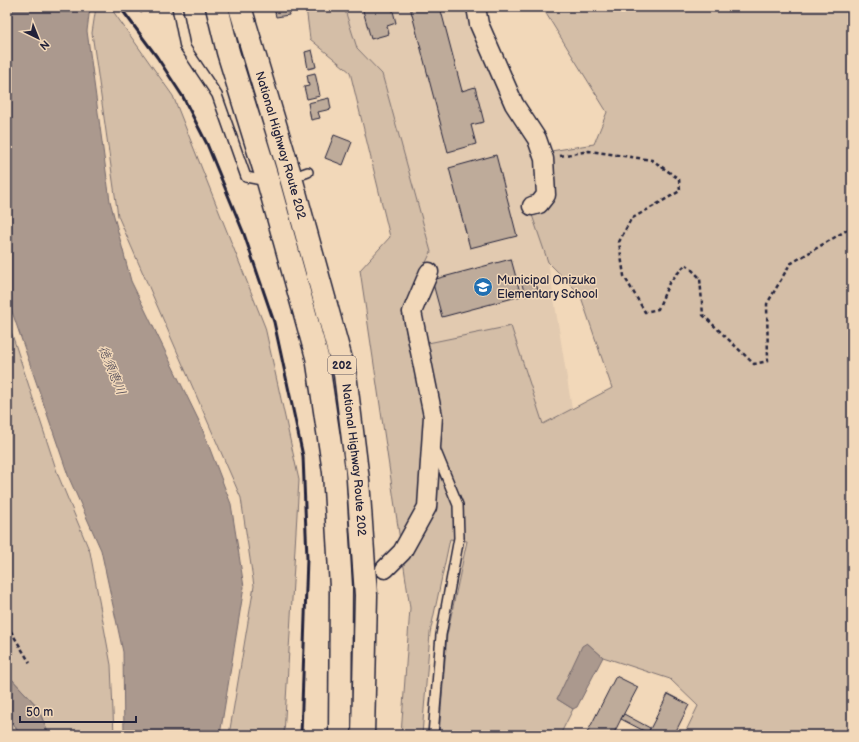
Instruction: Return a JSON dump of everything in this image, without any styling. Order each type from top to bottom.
[{"type":"highway","name":"National Highway Route 202","points":[[217,7],[228,52],[268,181],[317,357],[334,472],[341,587],[340,735]]},
{"type":"highway","name":"National Highway Route 202","points":[[240,7],[299,175],[345,374],[358,480],[366,595],[363,735]]},
{"type":"street","points":[[476,7],[479,24],[514,104],[537,139],[544,159],[546,195],[539,204],[532,206]]},
{"type":"street","points":[[384,569],[402,552],[427,507],[433,416],[412,312],[429,272]]},
{"type":"lane","points":[[176,7],[185,47],[217,95],[246,177],[268,181]]},
{"type":"lane","points":[[432,442],[458,505],[459,538],[441,635],[433,735]]},
{"type":"path","points":[[544,159],[590,151],[652,160],[679,179],[680,191],[631,219],[619,242],[624,276],[645,312],[658,309],[669,283],[686,264],[700,278],[703,314],[754,364],[768,361],[767,304],[790,264],[852,227]]},
{"type":"path","points":[[7,625],[30,663]]},
{"type":"shaded area","points":[[96,7],[110,7],[173,96],[265,327],[299,480],[284,735],[229,735],[254,586],[241,498],[118,216],[92,33]]},
{"type":"shaded area","points":[[306,7],[344,7],[357,48],[382,74],[431,252],[402,312],[425,420],[439,445],[428,343],[511,326],[543,424],[612,388],[580,294],[548,262],[532,215],[553,202],[551,151],[594,144],[607,112],[542,7],[852,7],[852,735],[684,735],[698,706],[670,679],[603,657],[587,643],[557,699],[573,709],[560,735],[554,735],[547,730],[544,735],[439,735],[447,635],[467,541],[450,539],[430,633],[422,735],[401,735],[410,608],[360,270],[390,237],[350,72],[310,39]]},
{"type":"shaded area","name":"Municipal Onizuka Elementary School","points":[[344,7],[483,7],[493,37],[551,151],[553,203],[532,215],[548,262],[572,409],[542,425],[425,420],[402,312],[431,252],[382,74],[357,48]]},
{"type":"shaded area","points":[[7,319],[58,475],[90,552],[111,665],[114,735],[49,735],[37,706],[7,674]]},
{"type":"shaded area","points":[[7,712],[20,735],[7,735]]},
{"type":"water","name":"徳須恵川","points":[[7,7],[90,7],[87,31],[110,201],[131,281],[200,423],[231,504],[244,587],[220,735],[124,735],[123,652],[101,550],[69,478],[7,297]]},
{"type":"water","points":[[587,643],[603,657],[577,707],[573,709],[557,699],[582,646]]},
{"type":"water","points":[[7,674],[37,706],[49,735],[20,735],[7,712]]},
{"type":"building","points":[[137,7],[148,7],[141,13]]},
{"type":"building","points":[[274,7],[287,7],[289,15],[276,17]]},
{"type":"building","points":[[362,7],[392,7],[396,23],[387,26],[389,34],[371,39]]},
{"type":"building","points":[[410,7],[440,7],[462,91],[475,87],[484,122],[471,125],[476,144],[448,152]]},
{"type":"building","points":[[312,50],[316,67],[308,69],[305,52]]},
{"type":"building","points":[[315,73],[320,96],[307,99],[304,87],[309,86],[307,75]]},
{"type":"building","points":[[329,98],[331,109],[318,112],[320,118],[311,120],[308,103]]},
{"type":"building","points":[[334,135],[352,142],[343,165],[325,158]]},
{"type":"building","points":[[496,155],[517,236],[470,248],[449,168]]},
{"type":"building","points":[[511,259],[521,296],[442,317],[432,280]]},
{"type":"building","points":[[534,277],[539,293],[525,296],[521,280]]},
{"type":"building","points":[[616,676],[638,687],[613,735],[586,735]]},
{"type":"building","points":[[668,694],[689,705],[674,735],[647,735]]},
{"type":"building","points":[[624,714],[650,728],[648,733],[621,719]]},
{"type":"railway","points":[[120,7],[157,57],[183,97],[207,144],[244,234],[274,322],[303,456],[307,558],[301,735]]},
{"type":"place","name":"Municipal Onizuka Elementary School","points":[[483,287]]}]
